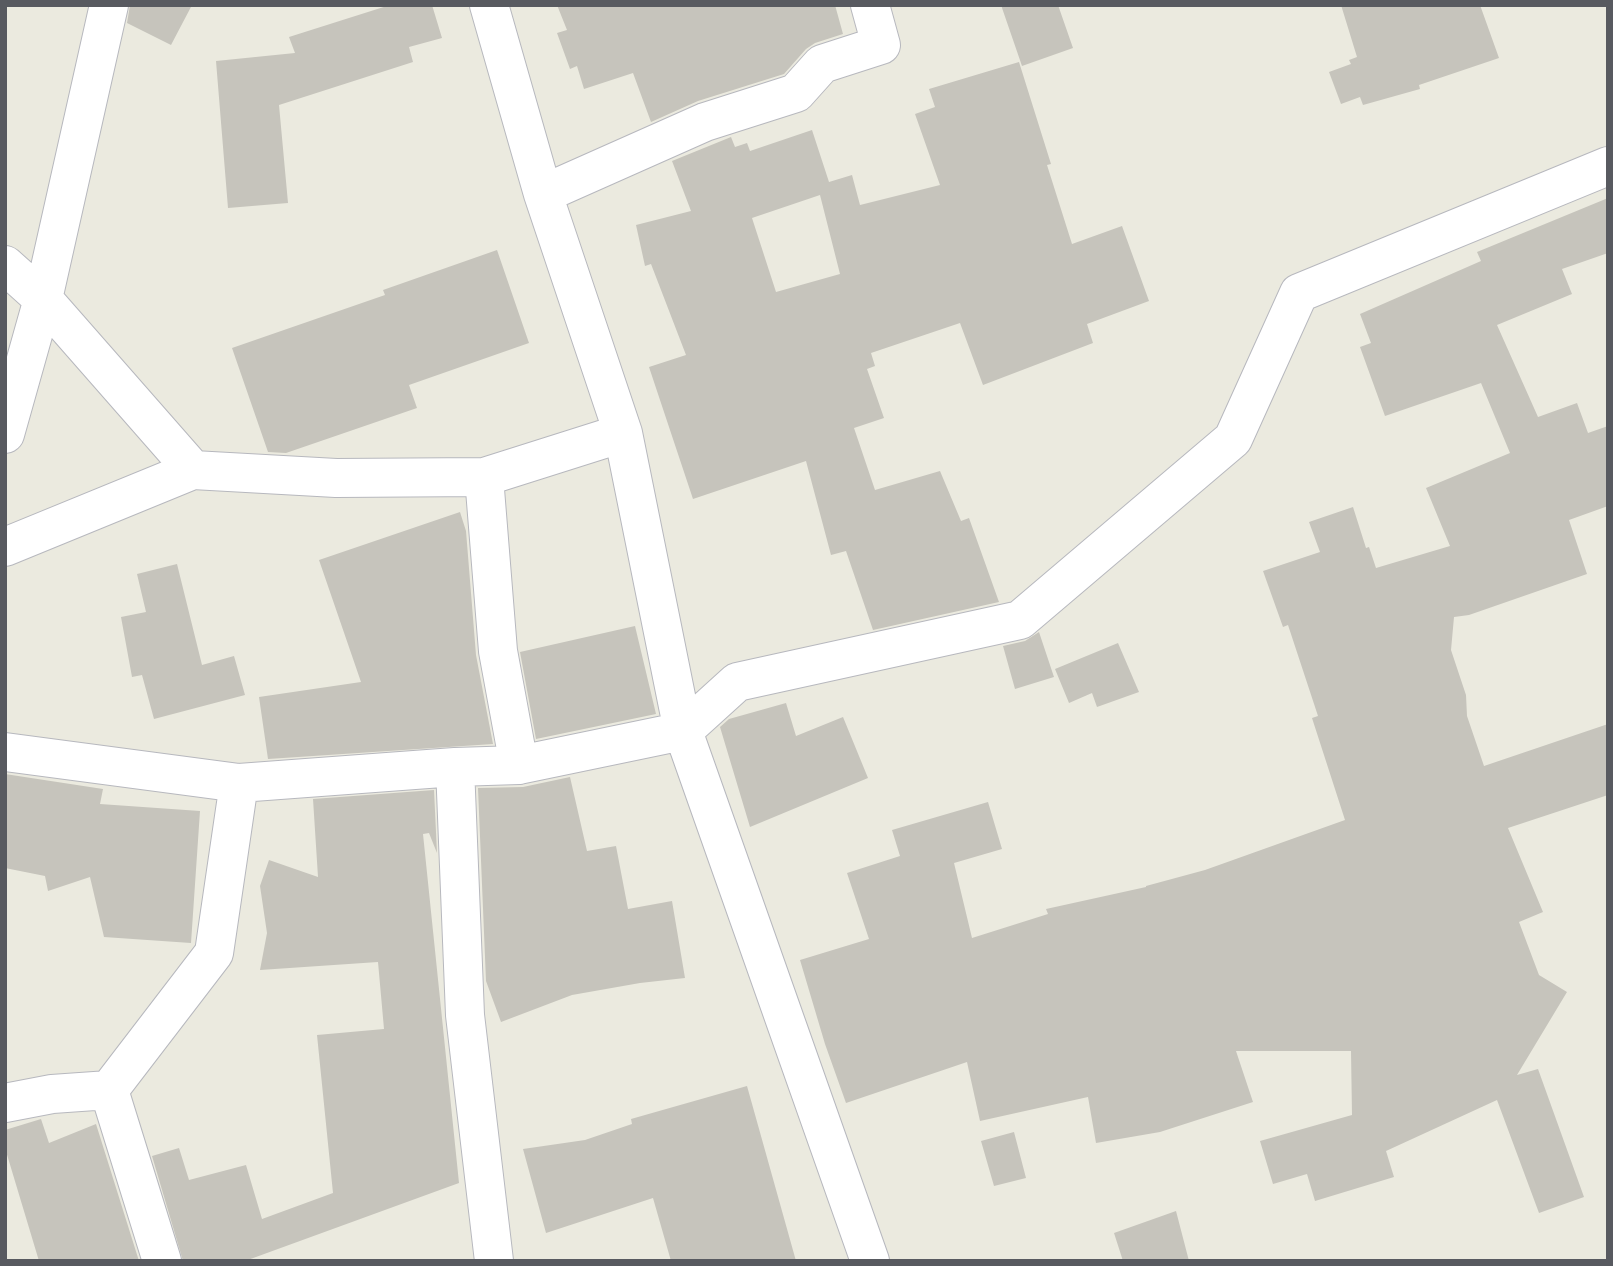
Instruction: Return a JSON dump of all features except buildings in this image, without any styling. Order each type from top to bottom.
[{"type":"street","points":[[5,434],[43,299],[109,5]]},
{"type":"street","points":[[489,5],[544,194],[623,433],[682,731],[870,1261]]},
{"type":"street","points":[[544,194],[705,122],[796,93],[822,64],[880,45],[870,5]]},
{"type":"street","points":[[5,752],[239,783],[455,767],[519,765],[682,731],[737,682],[1020,621],[1233,439],[1299,293],[1608,166]]},
{"type":"street","points":[[5,265],[43,299],[193,470]]},
{"type":"street","points":[[5,547],[193,470],[336,478],[484,477],[623,433]]},
{"type":"street","points":[[484,477],[498,651],[519,765]]},
{"type":"street","points":[[455,767],[465,1015],[494,1261]]},
{"type":"street","points":[[5,1103],[52,1094],[109,1090],[214,953],[239,783]]},
{"type":"street","points":[[109,1090],[162,1261]]}]
